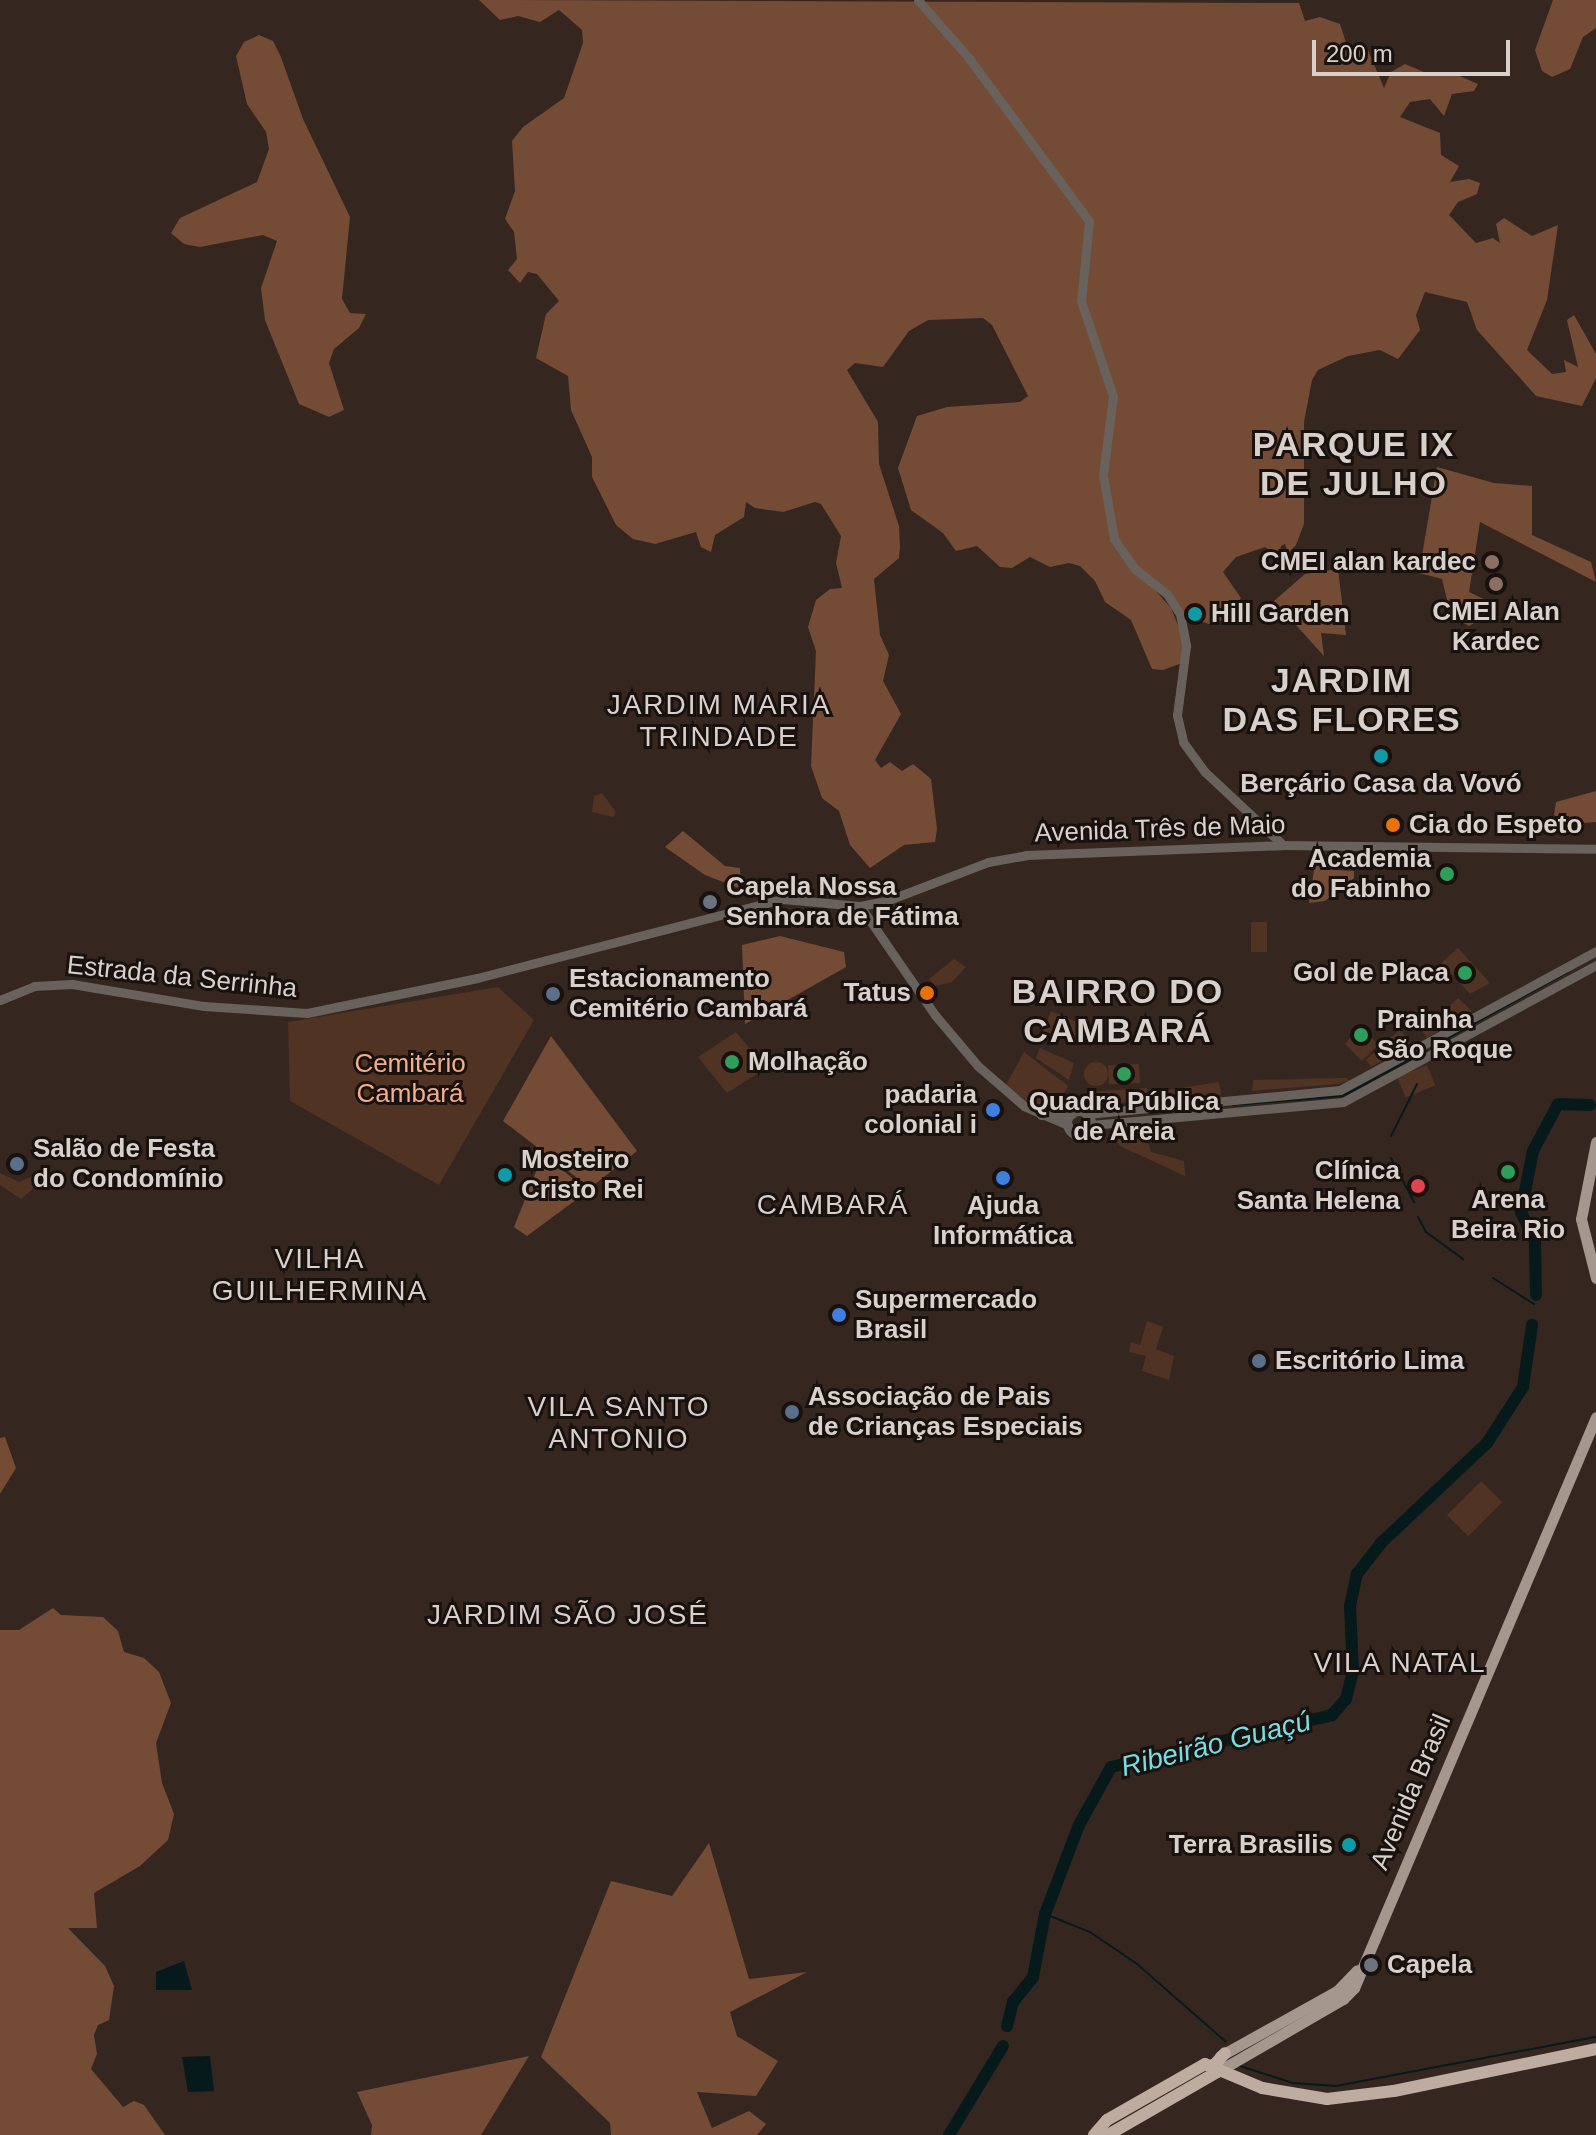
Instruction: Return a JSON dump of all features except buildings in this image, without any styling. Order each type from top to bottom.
[{"type":"highway","points":[[1094,2135],[1107,2120],[1205,2064],[1217,2072],[1301,2097],[1351,2098],[1596,2049]]},
{"type":"highway","points":[[1217,2072],[1214,2065],[1228,2058]]},
{"type":"highway","points":[[1108,2135],[1217,2072]]},
{"type":"main road","points":[[1596,1142],[1581,1219],[1596,1278]]},
{"type":"main road","name":"Avenida Brasil","points":[[1205,2064],[1228,2058],[1252,2045],[1337,1991],[1362,1963],[1596,1417]]},
{"type":"street","points":[[918,0],[968,57],[1089,221],[1081,301],[1113,396],[1103,475],[1114,539],[1180,614],[1186,636],[1177,715],[1183,742],[1205,772],[1283,845]]},
{"type":"street","points":[[1257,845],[1272,841],[1271,834]]},
{"type":"street","name":"Avenida Três de Maio","points":[[595,945],[783,899],[860,906],[886,901],[988,862],[1026,855],[1257,845],[1596,849]]},
{"type":"street","points":[[860,906],[956,1043],[1001,1088],[1041,1115],[1068,1125],[1078,1135],[1091,1125],[1343,1102],[1593,967],[1584,957]]},
{"type":"street","name":"Estrada da Serrinha","points":[[0,1000],[34,986],[72,984],[204,1006],[307,1013],[487,975],[595,945]]},
{"type":"street","points":[[1041,1115],[1086,1114],[1340,1090],[1596,951]]},
{"type":"street","points":[[1068,1125],[1072,1114]]},
{"type":"street","points":[[1086,1114],[1091,1125]]},
{"type":"green space","points":[[602,793],[616,812],[613,817],[592,812],[594,796]]},
{"type":"green space","points":[[1251,922],[1267,922],[1267,952],[1251,952]]},
{"type":"green space","name":"Gol de Placa","points":[[1458,948],[1490,983],[1470,994],[1441,963]]},
{"type":"green space","points":[[954,959],[966,967],[952,982],[935,986],[929,979]]},
{"type":"green space","name":"Cemitério Cambará","points":[[498,987],[534,1020],[439,1185],[290,1101],[288,1022]]},
{"type":"green space","points":[[1458,998],[1472,1011],[1427,1038],[1422,1031]]},
{"type":"green space","points":[[1051,1011],[1079,1023],[1077,1041],[1043,1032]]},
{"type":"green space","name":"Prainha São Roque","points":[[1360,1025],[1378,1045],[1362,1061],[1345,1044]]},
{"type":"green space","points":[[1400,1029],[1411,1044],[1371,1067],[1366,1060]]},
{"type":"green space","name":"Molhação","points":[[736,1032],[766,1068],[727,1093],[698,1057]]},
{"type":"green space","points":[[1040,1048],[1074,1063],[1069,1080],[1036,1058]]},
{"type":"green space","points":[[1024,1052],[1068,1086],[1057,1107],[1025,1105],[1006,1085]]},
{"type":"green space","points":[[1096,1062],[1105,1065],[1108,1074],[1105,1083],[1096,1086],[1087,1083],[1084,1074],[1087,1065]]},
{"type":"green space","name":"Quadra Pública de Areia","points":[[1139,1064],[1140,1083],[1109,1085],[1108,1066]]},
{"type":"green space","points":[[1427,1065],[1435,1085],[1406,1097],[1397,1077]]},
{"type":"green space","points":[[1346,1078],[1349,1081],[1337,1084],[1252,1091],[1253,1080]]},
{"type":"green space","points":[[1219,1082],[1221,1095],[1152,1106],[1150,1093]]},
{"type":"green space","points":[[1147,1088],[1148,1101],[1086,1105],[1085,1092]]},
{"type":"green space","points":[[1132,1128],[1134,1139],[1147,1140],[1151,1152],[1184,1161],[1185,1176],[1120,1146],[1110,1132]]},
{"type":"green space","points":[[0,1173],[19,1182],[40,1173],[43,1180],[21,1199],[0,1185]]},
{"type":"green space","points":[[1147,1321],[1163,1327],[1156,1349],[1174,1356],[1169,1380],[1142,1371],[1146,1356],[1129,1352],[1131,1342],[1140,1345]]},
{"type":"green space","points":[[1481,1481],[1502,1502],[1468,1536],[1447,1515]]},
{"type":"shaded area","points":[[479,0],[1299,3],[1305,21],[1320,17],[1340,24],[1349,52],[1361,46],[1368,50],[1384,88],[1391,72],[1405,64],[1431,75],[1450,72],[1478,84],[1474,91],[1452,94],[1444,116],[1430,99],[1410,102],[1400,117],[1440,133],[1441,155],[1459,166],[1450,182],[1469,179],[1480,183],[1477,194],[1458,202],[1449,215],[1476,243],[1493,238],[1500,243],[1496,224],[1504,218],[1532,236],[1558,225],[1547,300],[1527,350],[1552,374],[1566,372],[1564,360],[1578,367],[1567,320],[1574,315],[1596,354],[1596,378],[1582,406],[1536,396],[1477,330],[1467,302],[1425,292],[1416,315],[1420,330],[1398,359],[1380,350],[1348,356],[1318,370],[1312,380],[1304,422],[1304,524],[1296,545],[1288,553],[1285,544],[1281,546],[1279,558],[1265,547],[1236,557],[1223,572],[1241,598],[1229,618],[1209,624],[1188,617],[1171,596],[1154,589],[1171,608],[1184,640],[1182,663],[1163,670],[1152,669],[1131,620],[1105,602],[1095,581],[1080,566],[1069,563],[1050,567],[1030,557],[1012,568],[1000,567],[977,546],[956,551],[943,533],[911,510],[898,468],[917,416],[947,407],[1020,402],[1028,396],[992,325],[983,318],[928,320],[909,331],[883,367],[855,363],[847,370],[878,422],[879,464],[899,526],[899,558],[874,579],[880,635],[889,655],[883,681],[901,714],[875,760],[881,768],[890,762],[902,771],[913,764],[931,779],[937,829],[935,842],[904,845],[870,868],[850,845],[839,811],[822,798],[811,766],[816,651],[808,627],[816,600],[830,589],[842,588],[836,563],[841,536],[821,504],[815,502],[783,512],[755,508],[746,502],[744,517],[715,535],[711,552],[701,547],[696,532],[655,544],[633,539],[616,525],[592,477],[592,457],[571,410],[568,376],[536,358],[546,314],[559,301],[537,274],[528,272],[520,283],[508,270],[517,259],[514,232],[505,219],[515,191],[512,141],[523,127],[564,98],[583,43],[582,30],[559,10],[540,22],[518,16],[500,20]]},
{"type":"shaded area","points":[[1553,0],[1596,0],[1596,28],[1583,37],[1570,69],[1552,77],[1542,71],[1535,50]]},
{"type":"shaded area","points":[[259,35],[273,41],[281,57],[303,119],[350,217],[342,299],[350,313],[366,314],[359,328],[334,349],[329,363],[344,410],[329,417],[299,404],[265,320],[261,288],[277,241],[263,235],[200,247],[184,244],[171,233],[180,218],[257,182],[269,149],[266,132],[247,104],[236,56],[244,42]]},
{"type":"shaded area","points":[[1437,467],[1494,483],[1532,486],[1532,535],[1591,562],[1596,582],[1480,522],[1469,592],[1490,602],[1487,616],[1469,626],[1451,616],[1442,579],[1419,573]]},
{"type":"shaded area","points":[[1338,569],[1346,635],[1321,633],[1324,656],[1274,601],[1305,574]]},
{"type":"shaded area","points":[[1596,791],[1596,822],[1569,824],[1554,815],[1556,802]]},
{"type":"shaded area","points":[[683,831],[725,866],[740,868],[741,889],[705,875],[665,847]]},
{"type":"shaded area","points":[[1316,857],[1336,859],[1336,870],[1354,871],[1354,878],[1325,901],[1309,903]]},
{"type":"shaded area","points":[[780,936],[844,952],[846,967],[745,1024],[742,945]]},
{"type":"shaded area","points":[[551,1036],[637,1151],[590,1188],[503,1121]]},
{"type":"shaded area","points":[[543,1154],[588,1191],[527,1236],[514,1227]]},
{"type":"shaded area","points":[[5,1437],[16,1468],[0,1494],[0,1438]]},
{"type":"shaded area","points":[[53,1608],[61,1615],[103,1617],[118,1631],[124,1652],[144,1658],[159,1672],[171,1703],[156,1743],[162,1783],[174,1814],[168,1840],[140,1866],[94,1893],[97,1928],[68,1928],[105,1966],[114,1986],[109,2020],[98,2025],[94,2035],[97,2054],[91,2069],[123,2107],[134,2101],[144,2105],[165,2135],[0,2135],[0,1630],[19,1630]]},
{"type":"shaded area","points":[[709,1843],[749,1979],[807,1972],[730,2012],[737,2036],[778,2061],[756,2096],[697,2092],[712,2128],[749,2111],[766,2124],[757,2135],[611,2135],[610,2123],[541,2057],[611,1881],[672,1896]]},
{"type":"shaded area","points":[[184,1961],[192,1990],[156,1990],[156,1972]]},
{"type":"shaded area","points":[[210,2056],[214,2091],[188,2092],[182,2057]]},
{"type":"shaded area","points":[[529,2056],[481,2135],[371,2135],[372,2125],[357,2092]]},
{"type":"waterway","points":[[1437,1044],[1568,972]]},
{"type":"waterway","points":[[1233,1105],[1343,1096],[1417,1056]]},
{"type":"waterway","points":[[1391,1136],[1417,1084]]},
{"type":"waterway","name":"Ribeirão Guaçú","points":[[1536,1295],[1535,1241],[1521,1212],[1533,1151],[1558,1104],[1590,1105]]},
{"type":"waterway","points":[[1149,1113],[1216,1107]]},
{"type":"waterway","points":[[1391,1158],[1414,1202]]},
{"type":"waterway","points":[[1418,1217],[1426,1232],[1463,1259]]},
{"type":"waterway","points":[[1493,1278],[1534,1304]]},
{"type":"waterway","name":"Ribeirão Guaçú","points":[[1007,2026],[1013,2002],[1033,1977],[1045,1914],[1079,1825],[1111,1767],[1332,1715],[1346,1699],[1353,1670],[1350,1606],[1357,1574],[1381,1543],[1487,1443],[1523,1387],[1532,1325]]},
{"type":"waterway","points":[[1045,1914],[1090,1932],[1137,1964],[1226,2042]]},
{"type":"waterway","points":[[1240,2066],[1293,2083],[1336,2086],[1596,2037]]},
{"type":"waterway","name":"Ribeirão Guaçú","points":[[949,2135],[1003,2046]]},
{"type":"place","name":"CMEI alan kardec","points":[[1492,562]]},
{"type":"place","name":"CMEI Alan Kardec","points":[[1496,584]]},
{"type":"place","name":"Hill Garden","points":[[1195,614]]},
{"type":"place","name":"Berçário Casa da Vovó","points":[[1381,756]]},
{"type":"place","name":"Cia do Espeto","points":[[1393,825]]},
{"type":"place","name":"Academia do Fabinho","points":[[1447,874]]},
{"type":"place","name":"Capela Nossa Senhora de Fátima","points":[[710,902]]},
{"type":"place","name":"Gol de Placa","points":[[1465,973]]},
{"type":"place","name":"Tatus","points":[[927,993]]},
{"type":"place","name":"Estacionamento Cemitério Cambará","points":[[553,994]]},
{"type":"place","name":"Prainha São Roque","points":[[1361,1035]]},
{"type":"place","name":"Molhação","points":[[732,1062]]},
{"type":"place","name":"Quadra Pública de Areia","points":[[1124,1074]]},
{"type":"place","name":"padaria colonial i","points":[[993,1110]]},
{"type":"place","name":"Salão de Festa do Condomínio","points":[[17,1164]]},
{"type":"place","name":"Arena Beira Rio","points":[[1508,1172]]},
{"type":"place","name":"Mosteiro Cristo Rei","points":[[505,1175]]},
{"type":"place","name":"Ajuda Informática","points":[[1003,1178]]},
{"type":"place","name":"Clínica Santa Helena","points":[[1418,1186]]},
{"type":"place","name":"Supermercado Brasil","points":[[839,1315]]},
{"type":"place","name":"Escritório Lima","points":[[1259,1361]]},
{"type":"place","name":"Associação de Pais de Crianças Especiais","points":[[792,1412]]},
{"type":"place","name":"Terra Brasilis","points":[[1349,1845]]},
{"type":"place","name":"Capela","points":[[1371,1965]]},
{"type":"district","name":"PARQUE IX DE JULHO","points":[[1354,464]]},
{"type":"district","name":"JARDIM DAS FLORES","points":[[1342,700]]},
{"type":"district","name":"JARDIM MARIA TRINDADE","points":[[719,721]]},
{"type":"district","name":"BAIRRO DO CAMBARÁ","points":[[1118,1010]]},
{"type":"district","name":"CAMBARÁ","points":[[833,1205]]},
{"type":"district","name":"VILHA GUILHERMINA","points":[[320,1275]]},
{"type":"district","name":"VILA SANTO ANTONIO","points":[[619,1423]]},
{"type":"district","name":"JARDIM SÃO JOSÉ","points":[[568,1615]]},
{"type":"district","name":"VILA NATAL","points":[[1400,1663]]}]
